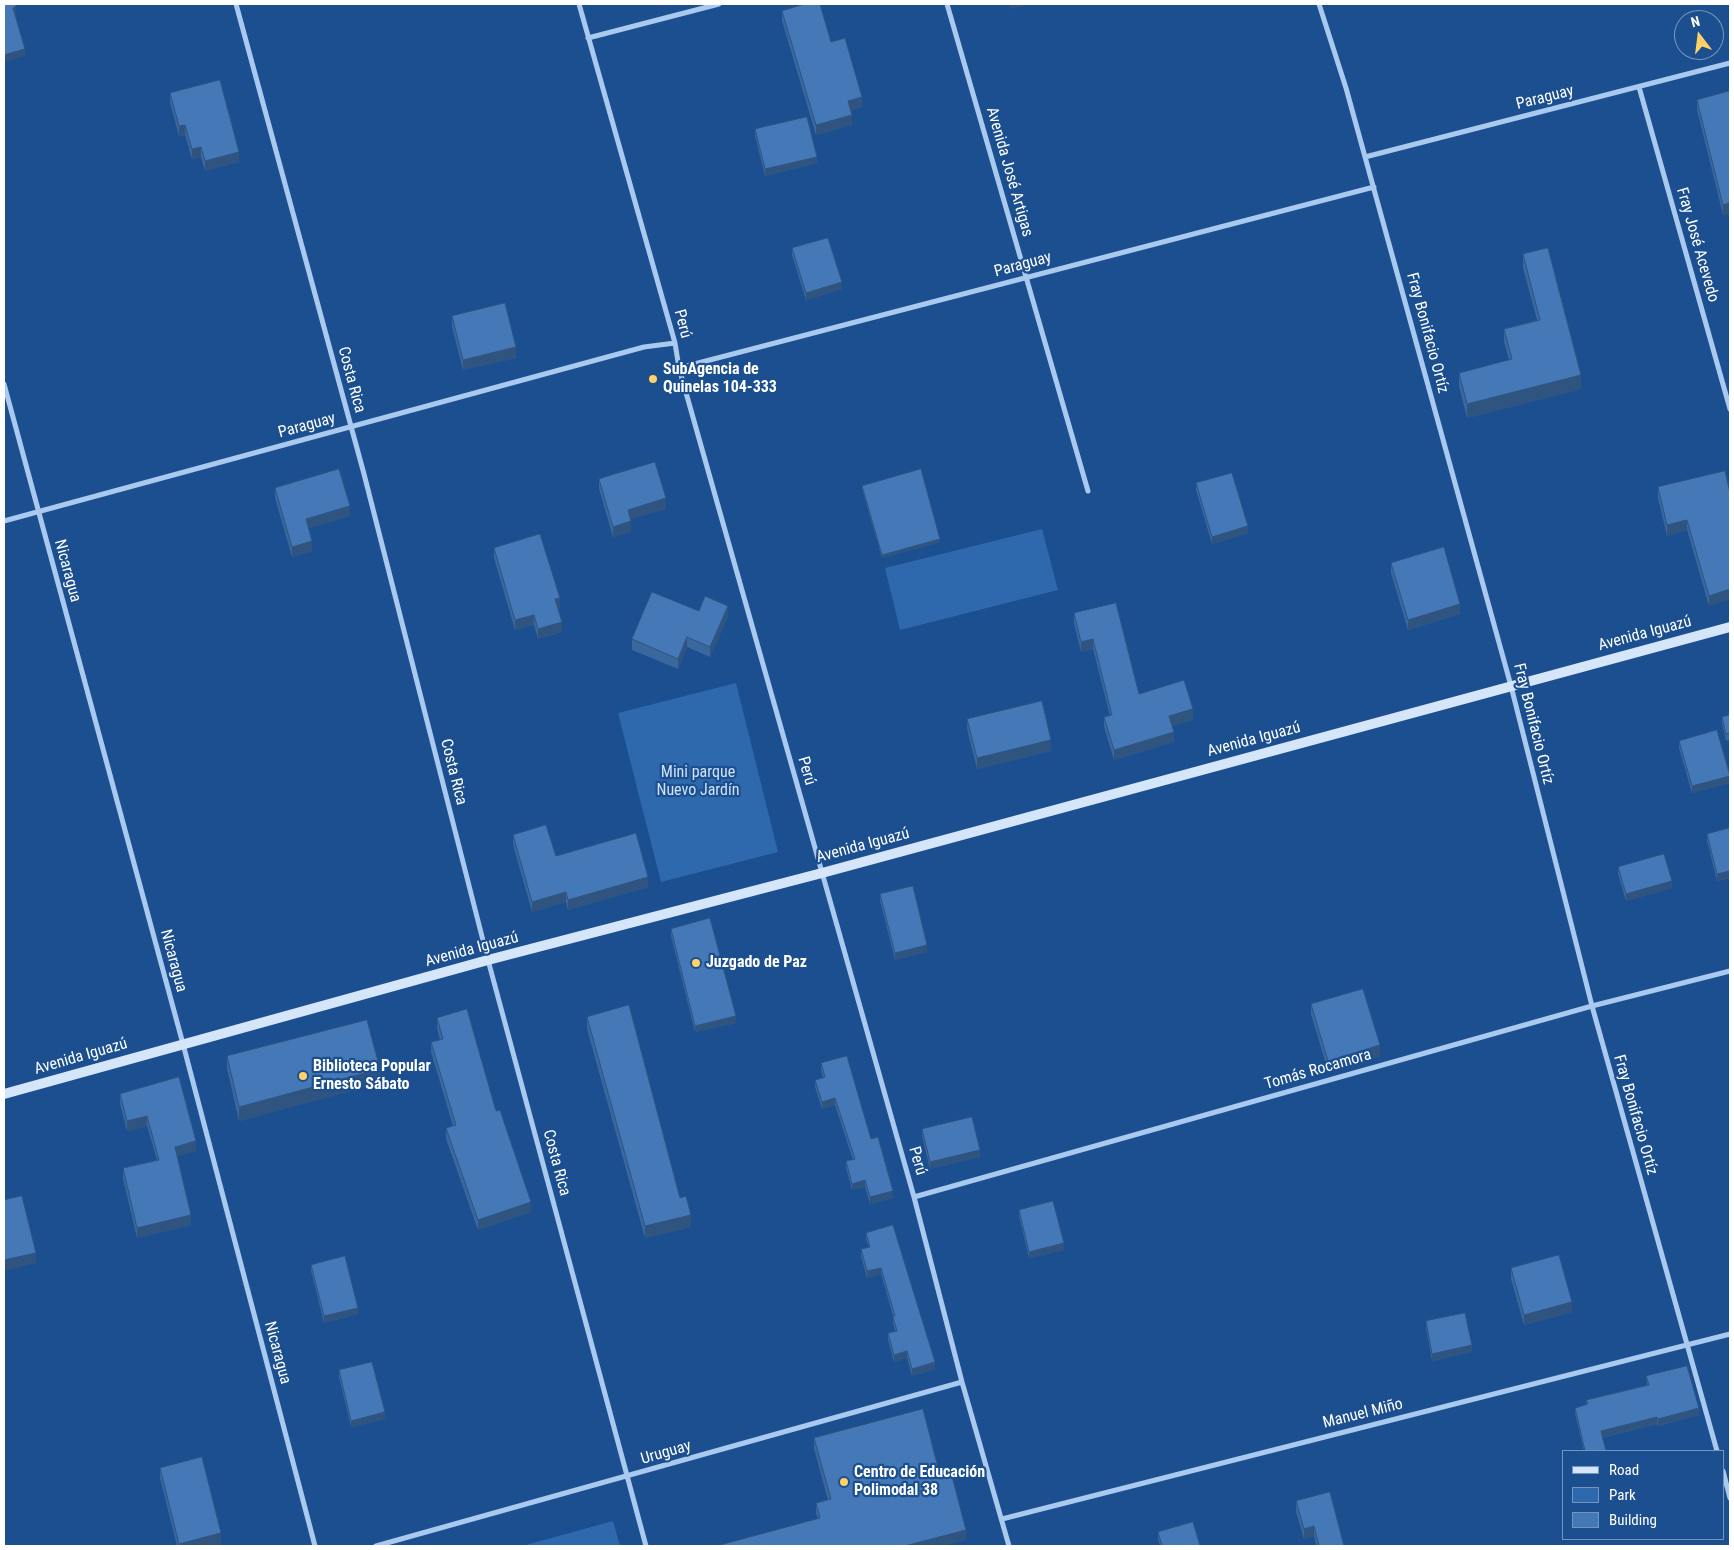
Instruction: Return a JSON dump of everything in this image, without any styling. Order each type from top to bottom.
[{"type":"main road","name":"Avenida Iguazú","points":[[4,1094],[488,960],[822,873],[1730,627]]},
{"type":"street","name":"Costa Rica","points":[[236,4],[351,427],[488,960],[646,1546]]},
{"type":"street","name":"Perú","points":[[579,4],[675,343],[679,368],[914,1197],[962,1382],[1009,1546]]},
{"type":"street","points":[[588,38],[719,4]]},
{"type":"street","name":"Avenida José Artigas","points":[[947,4],[1088,491]]},
{"type":"street","name":"Fray Bonifacio Ortíz","points":[[1320,4],[1374,187],[1511,686],[1592,1006],[1717,1450]]},
{"type":"street","name":"Paraguay","points":[[1365,157],[1730,63]]},
{"type":"street","name":"Fray José Acevedo","points":[[1639,87],[1730,409]]},
{"type":"street","name":"Paraguay","points":[[679,368],[1374,187]]},
{"type":"street","name":"Paraguay","points":[[4,521],[644,347],[675,343]]},
{"type":"street","name":"Nicaragua","points":[[4,384],[183,1044],[315,1546]]},
{"type":"street","name":"Tomás Rocamora","points":[[914,1197],[1592,1006],[1730,971]]},
{"type":"street","name":"Manuel Miño","points":[[1002,1519],[1730,1334]]},
{"type":"street","name":"Uruguay","points":[[376,1546],[962,1382]]},
{"type":"street","points":[[1724,1475],[1730,1498]]},
{"type":"green space","points":[[1042,529],[1058,590],[900,630],[885,568]]},
{"type":"green space","name":"Mini parque Nuevo Jardín","points":[[736,683],[778,852],[661,882],[618,713]]},
{"type":"green space","points":[[613,1521],[620,1546],[522,1546]]},
{"type":"building","points":[[4,4],[16,4],[13,8],[25,49],[4,55]]},
{"type":"building","points":[[805,4],[820,4],[831,42],[845,38],[862,97],[848,101],[852,115],[816,125],[782,11]]},
{"type":"building","points":[[220,80],[239,152],[205,161],[201,147],[192,149],[185,125],[179,126],[170,93]]},
{"type":"building","points":[[1730,91],[1730,203],[1723,205],[1697,100]]},
{"type":"building","points":[[807,117],[817,157],[765,169],[755,129]]},
{"type":"building","points":[[828,238],[842,282],[806,293],[792,248]]},
{"type":"building","points":[[1548,248],[1581,375],[1467,404],[1459,373],[1512,359],[1504,329],[1540,320],[1523,254]]},
{"type":"building","points":[[505,303],[516,347],[463,360],[452,316]]},
{"type":"building","points":[[655,462],[666,498],[628,510],[631,521],[613,527],[599,479]]},
{"type":"building","points":[[339,469],[350,506],[306,519],[312,541],[292,547],[275,488]]},
{"type":"building","points":[[921,469],[940,539],[882,555],[862,486]]},
{"type":"building","points":[[1725,471],[1730,493],[1730,589],[1709,596],[1687,520],[1667,525],[1658,487]]},
{"type":"building","points":[[1232,473],[1248,526],[1212,537],[1196,483]]},
{"type":"building","points":[[540,534],[560,598],[555,599],[562,622],[538,629],[534,615],[515,620],[494,548]]},
{"type":"building","points":[[1444,547],[1460,604],[1408,620],[1391,563]]},
{"type":"building","points":[[652,592],[699,611],[705,596],[728,606],[710,647],[687,637],[678,659],[632,639]]},
{"type":"building","points":[[1116,603],[1139,694],[1184,680],[1193,709],[1169,716],[1174,732],[1114,750],[1104,717],[1112,715],[1093,639],[1081,642],[1074,613]]},
{"type":"building","points":[[1042,701],[1051,740],[977,758],[967,719]]},
{"type":"building","points":[[1730,715],[1730,733],[1726,734],[1722,717]]},
{"type":"building","points":[[1717,730],[1730,776],[1692,786],[1679,741]]},
{"type":"building","points":[[546,825],[556,856],[636,833],[648,877],[568,900],[566,892],[532,902],[513,835]]},
{"type":"building","points":[[1730,828],[1730,871],[1717,874],[1707,834]]},
{"type":"building","points":[[1664,854],[1672,881],[1626,894],[1618,867]]},
{"type":"building","points":[[913,886],[927,945],[895,953],[880,894]]},
{"type":"building","points":[[710,918],[736,1016],[695,1026],[671,929]]},
{"type":"building","points":[[1363,989],[1380,1045],[1328,1061],[1311,1004]]},
{"type":"building","points":[[629,1005],[680,1198],[686,1196],[691,1215],[645,1226],[587,1017]]},
{"type":"building","points":[[467,1009],[496,1111],[500,1110],[531,1202],[478,1220],[446,1128],[456,1125],[431,1042],[443,1039],[437,1018]]},
{"type":"building","name":"Biblioteca Popular Ernesto Sábato","points":[[367,1020],[380,1069],[239,1107],[227,1056]]},
{"type":"building","points":[[847,1056],[871,1139],[878,1137],[893,1191],[870,1197],[865,1180],[852,1184],[846,1161],[855,1159],[835,1098],[822,1102],[815,1080],[825,1077],[821,1063]]},
{"type":"building","points":[[179,1077],[196,1141],[175,1147],[191,1215],[137,1228],[123,1168],[159,1160],[147,1116],[127,1121],[120,1094]]},
{"type":"building","points":[[972,1117],[980,1150],[930,1162],[922,1129]]},
{"type":"building","points":[[22,1196],[36,1253],[4,1260],[4,1200]]},
{"type":"building","points":[[1053,1201],[1064,1243],[1029,1252],[1019,1210]]},
{"type":"building","points":[[893,1225],[935,1362],[912,1369],[907,1351],[894,1355],[888,1333],[897,1331],[893,1317],[895,1316],[881,1268],[867,1271],[861,1249],[870,1247],[866,1233]]},
{"type":"building","points":[[1559,1255],[1572,1302],[1524,1315],[1511,1268]]},
{"type":"building","points":[[345,1256],[358,1308],[324,1316],[311,1265]]},
{"type":"building","points":[[1465,1313],[1472,1345],[1432,1354],[1426,1321]]},
{"type":"building","points":[[372,1362],[385,1412],[351,1421],[339,1370]]},
{"type":"building","points":[[1687,1366],[1699,1408],[1601,1431],[1606,1450],[1585,1450],[1575,1408],[1588,1404],[1586,1400],[1649,1385],[1646,1376]]},
{"type":"building","name":"Centro de Educación Polimodal 38","points":[[923,1409],[941,1479],[952,1476],[966,1530],[905,1546],[716,1546],[820,1518],[816,1503],[831,1499],[814,1438]]},
{"type":"building","points":[[202,1457],[221,1533],[179,1544],[160,1468]]},
{"type":"building","points":[[1330,1492],[1344,1546],[1319,1546],[1314,1526],[1304,1529],[1296,1501]]},
{"type":"building","points":[[1193,1522],[1200,1546],[1162,1546],[1158,1532]]},
{"type":"place","name":"SubAgencia de Quinelas 104-333","points":[[653,379]]},
{"type":"place","name":"Juzgado de Paz","points":[[696,963]]},
{"type":"place","name":"Biblioteca Popular Ernesto Sábato","points":[[303,1076]]},
{"type":"place","name":"Centro de Educación Polimodal 38","points":[[844,1482]]}]
